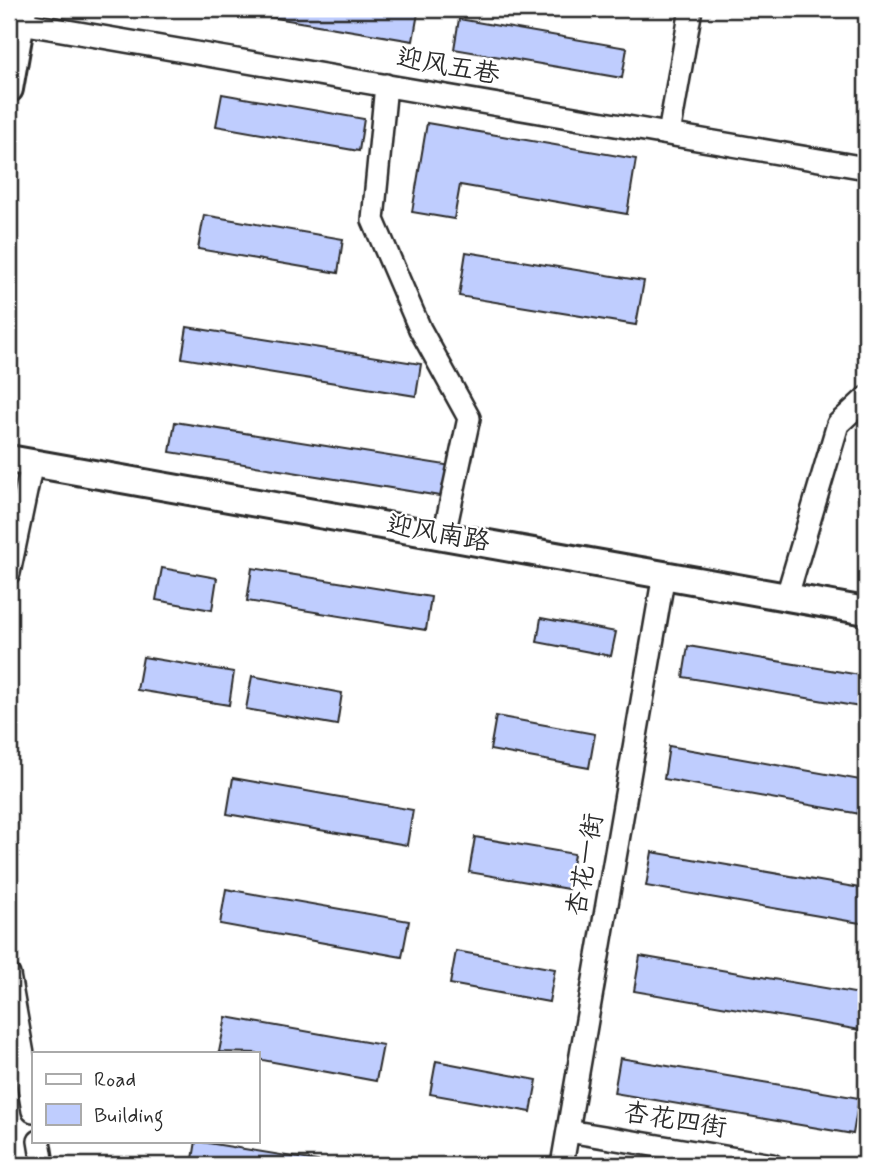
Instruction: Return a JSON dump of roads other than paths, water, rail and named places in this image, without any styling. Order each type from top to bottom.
[{"type":"street","points":[[669,134],[691,9]]},
{"type":"street","points":[[9,89],[17,18]]},
{"type":"street","name":"迎风五巷","points":[[17,18],[866,168]]},
{"type":"street","points":[[386,85],[373,220],[420,329],[469,418],[443,535]]},
{"type":"street","points":[[787,596],[838,424],[866,398]]},
{"type":"street","points":[[9,573],[20,461]]},
{"type":"street","name":"迎风南路","points":[[20,461],[866,611]]},
{"type":"street","name":"杏花一街","points":[[562,1165],[664,574]]},
{"type":"street","points":[[9,975],[32,1105]]},
{"type":"street","name":"杏花四街","points":[[568,1131],[772,1165]]},
{"type":"street","points":[[39,1142],[43,1165]]}]
